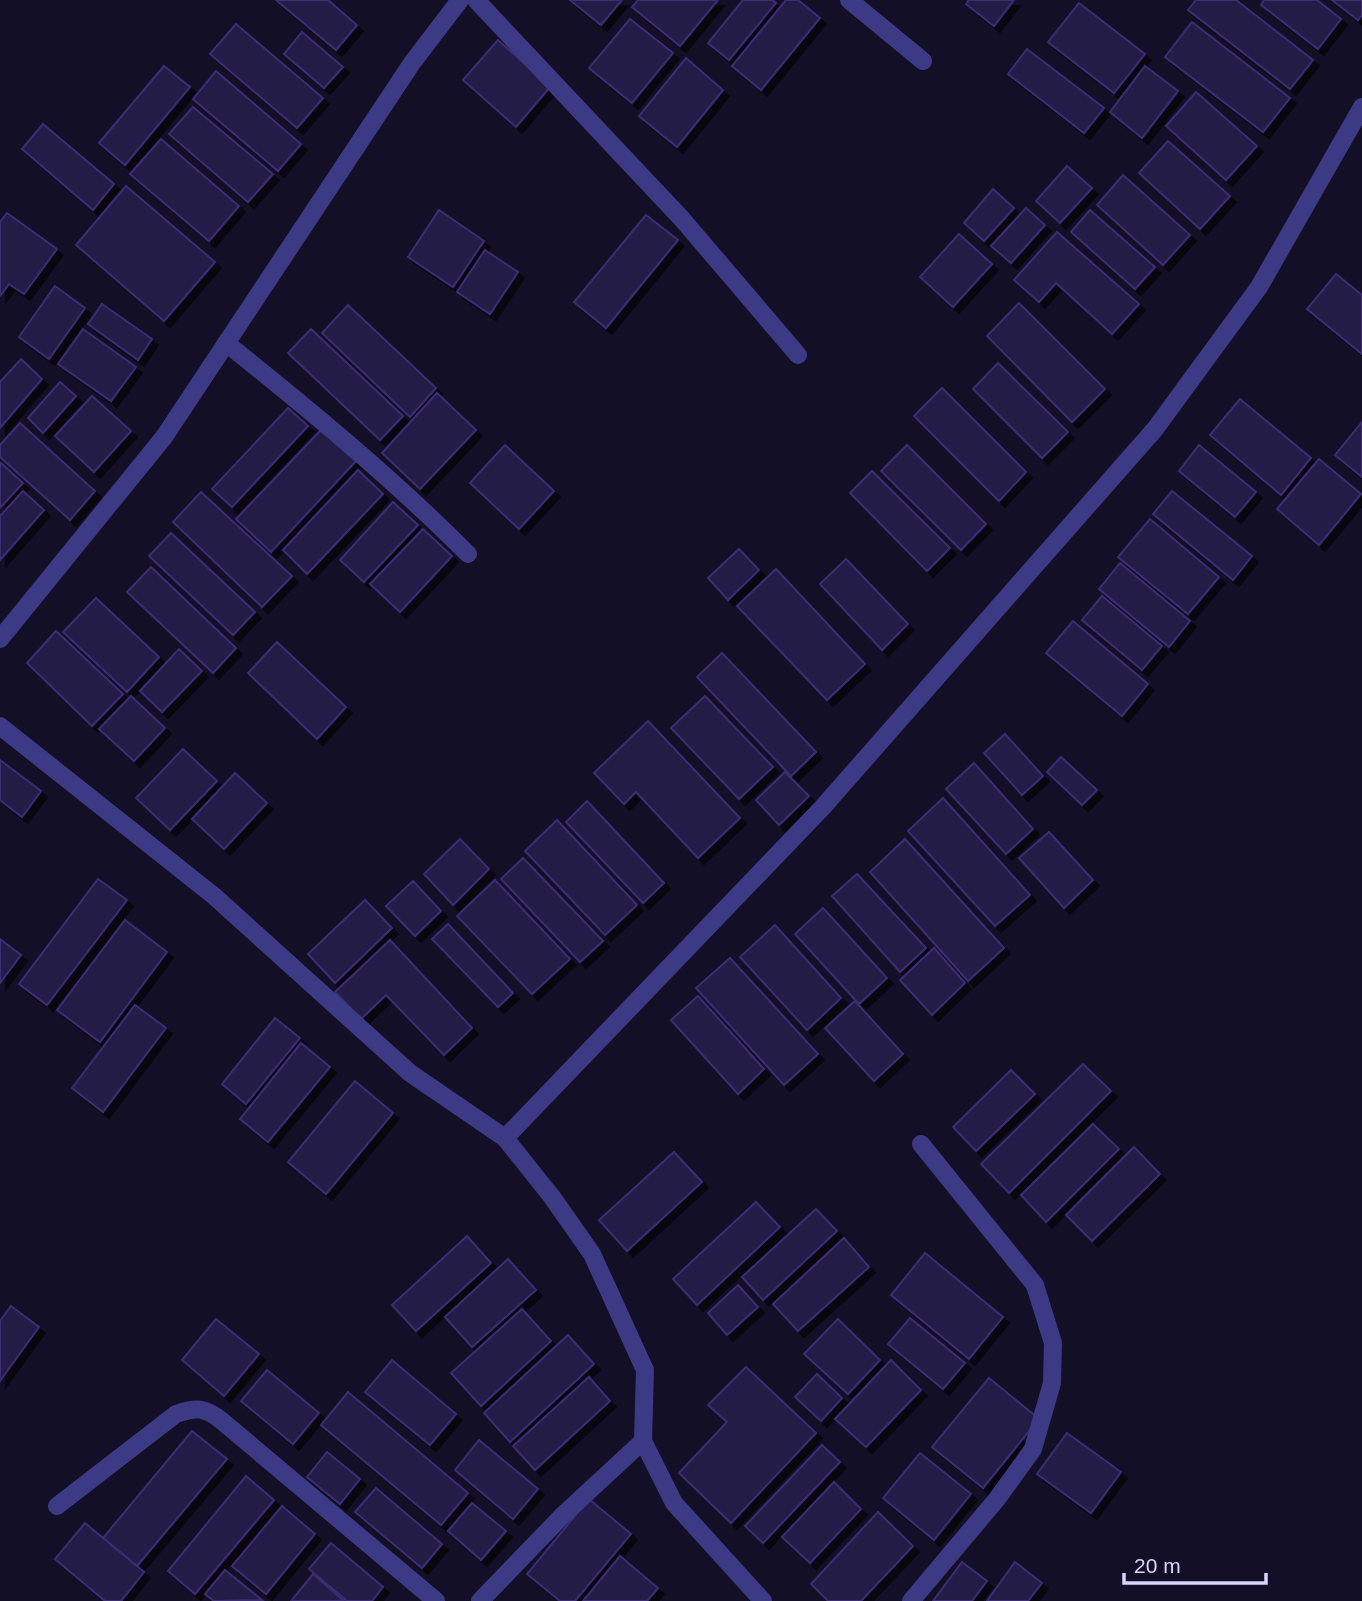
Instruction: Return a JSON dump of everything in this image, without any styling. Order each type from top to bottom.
[{"type":"street","points":[[0,639],[164,437],[412,63],[460,0]]},
{"type":"street","points":[[476,0],[682,219],[798,355]]},
{"type":"street","points":[[849,0],[923,61]]},
{"type":"street","points":[[505,1138],[822,808],[1155,429],[1259,287],[1362,107]]},
{"type":"street","points":[[226,343],[338,433],[417,503],[468,554]]},
{"type":"street","points":[[0,726],[214,896],[410,1073],[505,1138],[592,1254],[645,1370],[643,1441],[674,1503],[763,1601]]},
{"type":"street","points":[[911,1601],[997,1499],[1033,1449],[1052,1383],[1054,1343],[1035,1284],[921,1144]]},
{"type":"street","points":[[57,1506],[176,1414],[196,1407],[210,1411],[436,1601]]},
{"type":"street","points":[[480,1601],[563,1515],[643,1441]]},
{"type":"building","points":[[276,0],[328,0],[357,25],[336,50]]},
{"type":"building","points":[[570,0],[622,0],[601,25]]},
{"type":"building","points":[[638,0],[718,0],[680,46],[632,7]]},
{"type":"building","points":[[743,0],[772,0],[776,3],[729,60],[708,43]]},
{"type":"building","points":[[786,0],[798,0],[820,18],[761,90],[732,66]]},
{"type":"building","points":[[969,0],[1014,0],[994,26],[966,4]]},
{"type":"building","points":[[1196,0],[1236,0],[1313,60],[1290,89],[1188,10]]},
{"type":"building","points":[[1264,0],[1317,0],[1341,19],[1318,49],[1261,5]]},
{"type":"building","points":[[1332,0],[1362,0],[1362,15],[1358,20]]},
{"type":"building","points":[[1079,3],[1145,54],[1114,93],[1048,42]]},
{"type":"building","points":[[630,19],[673,53],[632,103],[589,68]]},
{"type":"building","points":[[1192,22],[1290,98],[1263,132],[1165,57]]},
{"type":"building","points":[[236,24],[323,98],[297,128],[210,54]]},
{"type":"building","points":[[302,32],[343,67],[324,88],[284,54]]},
{"type":"building","points":[[498,40],[550,87],[516,127],[463,80]]},
{"type":"building","points":[[1027,49],[1104,108],[1084,133],[1008,74]]},
{"type":"building","points":[[686,58],[723,90],[677,147],[639,116]]},
{"type":"building","points":[[164,66],[190,87],[125,165],[99,143]]},
{"type":"building","points":[[1145,66],[1178,91],[1142,138],[1110,112]]},
{"type":"building","points":[[216,71],[301,144],[278,171],[193,99]]},
{"type":"building","points":[[1196,92],[1257,146],[1226,180],[1166,126]]},
{"type":"building","points":[[193,107],[273,174],[248,202],[169,134]]},
{"type":"building","points":[[43,124],[114,184],[93,210],[22,149]]},
{"type":"building","points":[[161,139],[239,206],[209,241],[130,174]]},
{"type":"building","points":[[1168,141],[1230,196],[1200,229],[1139,173]]},
{"type":"building","points":[[1067,166],[1092,188],[1060,223],[1036,201]]},
{"type":"building","points":[[1123,175],[1190,235],[1163,265],[1097,205]]},
{"type":"building","points":[[126,186],[215,262],[164,321],[76,245]]},
{"type":"building","points":[[993,189],[1014,208],[984,241],[964,223]]},
{"type":"building","points":[[1026,208],[1045,225],[1011,263],[991,246]]},
{"type":"building","points":[[439,210],[484,241],[453,287],[408,257]]},
{"type":"building","points":[[1090,210],[1155,267],[1135,289],[1071,232]]},
{"type":"building","points":[[7,213],[57,249],[24,294],[9,284],[0,296],[0,222]]},
{"type":"building","points":[[646,215],[678,240],[606,328],[574,302]]},
{"type":"building","points":[[1057,232],[1139,304],[1112,334],[1056,283],[1039,302],[1014,280]]},
{"type":"building","points":[[959,234],[992,264],[953,307],[920,277]]},
{"type":"building","points":[[485,250],[518,272],[490,314],[457,292]]},
{"type":"building","points":[[1336,274],[1362,295],[1362,354],[1307,309]]},
{"type":"building","points":[[55,286],[85,308],[49,359],[19,337]]},
{"type":"building","points":[[1019,303],[1105,389],[1072,422],[987,336]]},
{"type":"building","points":[[102,304],[152,339],[138,360],[88,324]]},
{"type":"building","points":[[348,305],[436,388],[410,417],[322,333]]},
{"type":"building","points":[[83,329],[136,367],[111,401],[58,364]]},
{"type":"building","points":[[311,329],[403,416],[380,440],[288,353]]},
{"type":"building","points":[[21,359],[42,379],[0,428],[0,382]]},
{"type":"building","points":[[998,363],[1068,432],[1042,458],[973,389]]},
{"type":"building","points":[[60,382],[76,396],[43,433],[28,418]]},
{"type":"building","points":[[942,388],[1026,472],[999,501],[914,416]]},
{"type":"building","points":[[437,393],[476,430],[420,489],[382,453]]},
{"type":"building","points":[[92,396],[131,431],[94,472],[55,436]]},
{"type":"building","points":[[1240,399],[1311,458],[1281,495],[1210,435]]},
{"type":"building","points":[[288,408],[308,426],[232,507],[212,489]]},
{"type":"building","points":[[1362,422],[1362,477],[1335,455]]},
{"type":"building","points":[[20,423],[95,491],[70,520],[0,457],[0,445]]},
{"type":"building","points":[[322,429],[356,461],[271,552],[236,519]]},
{"type":"building","points":[[505,445],[554,491],[519,529],[470,483]]},
{"type":"building","points":[[907,445],[986,524],[961,550],[881,471]]},
{"type":"building","points":[[1199,445],[1256,492],[1235,517],[1179,471]]},
{"type":"building","points":[[1319,459],[1361,494],[1319,545],[1277,509]]},
{"type":"building","points":[[1,463],[23,483],[0,508],[0,465]]},
{"type":"building","points":[[358,470],[383,494],[307,574],[283,550]]},
{"type":"building","points":[[872,471],[950,548],[927,571],[850,493]]},
{"type":"building","points":[[23,491],[44,510],[0,560],[0,516]]},
{"type":"building","points":[[1172,491],[1252,556],[1233,580],[1153,514]]},
{"type":"building","points":[[201,492],[292,576],[262,607],[173,522]]},
{"type":"building","points":[[393,502],[418,525],[364,582],[340,560]]},
{"type":"building","points":[[1150,519],[1219,577],[1188,614],[1118,557]]},
{"type":"building","points":[[423,529],[452,556],[400,612],[370,584]]},
{"type":"building","points":[[171,533],[255,612],[233,635],[149,556]]},
{"type":"building","points":[[739,549],[759,570],[728,600],[708,578]]},
{"type":"building","points":[[846,559],[908,624],[882,650],[820,584]]},
{"type":"building","points":[[1120,563],[1190,621],[1169,647],[1099,589]]},
{"type":"building","points":[[151,567],[236,648],[213,673],[127,592]]},
{"type":"building","points":[[776,569],[865,664],[827,700],[737,606]]},
{"type":"building","points":[[1102,596],[1162,646],[1142,670],[1082,620]]},
{"type":"building","points":[[96,598],[159,657],[127,692],[63,632]]},
{"type":"building","points":[[1073,621],[1148,684],[1122,716],[1046,653]]},
{"type":"building","points":[[56,631],[123,694],[92,726],[27,663]]},
{"type":"building","points":[[277,642],[346,707],[317,739],[248,673]]},
{"type":"building","points":[[179,649],[202,671],[162,712],[140,691]]},
{"type":"building","points":[[722,653],[816,752],[791,776],[697,677]]},
{"type":"building","points":[[131,696],[165,728],[134,761],[99,729]]},
{"type":"building","points":[[705,696],[773,767],[739,799],[671,728]]},
{"type":"building","points":[[648,721],[740,818],[698,858],[636,792],[624,804],[594,773]]},
{"type":"building","points":[[1005,734],[1043,776],[1022,795],[984,753]]},
{"type":"building","points":[[183,749],[217,781],[170,830],[136,798]]},
{"type":"building","points":[[1061,757],[1097,790],[1082,805],[1047,772]]},
{"type":"building","points":[[0,760],[41,791],[22,817],[0,800]]},
{"type":"building","points":[[974,763],[1033,829],[1006,854],[946,789]]},
{"type":"building","points":[[785,772],[809,796],[779,825],[756,800]]},
{"type":"building","points":[[235,773],[267,803],[224,849],[192,819]]},
{"type":"building","points":[[943,798],[1030,895],[995,926],[908,831]]},
{"type":"building","points":[[587,801],[664,883],[643,903],[566,822]]},
{"type":"building","points":[[557,820],[637,905],[605,935],[525,851]]},
{"type":"building","points":[[1049,832],[1093,880],[1064,908],[1019,858]]},
{"type":"building","points":[[460,839],[489,869],[453,905],[424,874]]},
{"type":"building","points":[[905,839],[1004,948],[968,981],[870,872]]},
{"type":"building","points":[[523,858],[603,941],[580,962],[501,879]]},
{"type":"building","points":[[857,874],[926,948],[900,972],[832,896]]},
{"type":"building","points":[[98,879],[127,900],[47,1005],[19,984]]},
{"type":"building","points":[[495,880],[570,959],[532,994],[457,916]]},
{"type":"building","points":[[413,881],[441,911],[415,936],[386,906]]},
{"type":"building","points":[[365,900],[392,928],[335,983],[308,954]]},
{"type":"building","points":[[823,908],[887,978],[859,1004],[795,934]]},
{"type":"building","points":[[125,920],[167,952],[100,1042],[57,1010]]},
{"type":"building","points":[[448,924],[513,993],[498,1007],[432,939]]},
{"type":"building","points":[[775,925],[841,998],[807,1030],[740,957]]},
{"type":"building","points":[[0,939],[21,955],[0,983]]},
{"type":"building","points":[[390,940],[472,1028],[444,1055],[386,995],[361,1019],[335,992]]},
{"type":"building","points":[[934,948],[965,983],[932,1015],[900,980]]},
{"type":"building","points":[[730,958],[818,1054],[784,1085],[696,988]]},
{"type":"building","points":[[698,996],[764,1069],[738,1094],[671,1020]]},
{"type":"building","points":[[855,1001],[903,1054],[874,1081],[825,1028]]},
{"type":"building","points":[[135,1005],[166,1028],[103,1112],[72,1088]]},
{"type":"building","points":[[275,1018],[300,1038],[246,1104],[222,1084]]},
{"type":"building","points":[[301,1043],[330,1067],[268,1142],[240,1119]]},
{"type":"building","points":[[1083,1064],[1111,1091],[1009,1193],[981,1164]]},
{"type":"building","points":[[1011,1070],[1035,1094],[976,1151],[953,1127]]},
{"type":"building","points":[[355,1081],[393,1113],[326,1194],[288,1162]]},
{"type":"building","points":[[1093,1124],[1119,1149],[1046,1222],[1021,1195]]},
{"type":"building","points":[[1134,1147],[1160,1174],[1092,1241],[1066,1215]]},
{"type":"building","points":[[674,1152],[702,1182],[627,1251],[599,1220]]},
{"type":"building","points":[[756,1202],[780,1227],[697,1305],[673,1279]]},
{"type":"building","points":[[816,1209],[837,1231],[763,1300],[742,1277]]},
{"type":"building","points":[[467,1236],[491,1263],[416,1331],[392,1305]]},
{"type":"building","points":[[844,1238],[869,1267],[798,1331],[773,1304]]},
{"type":"building","points":[[925,1253],[1003,1317],[969,1359],[891,1295]]},
{"type":"building","points":[[508,1259],[536,1290],[472,1347],[445,1317]]},
{"type":"building","points":[[738,1285],[758,1307],[727,1335],[708,1313]]},
{"type":"building","points":[[11,1306],[39,1327],[0,1381],[0,1321]]},
{"type":"building","points":[[522,1309],[551,1341],[481,1406],[451,1373]]},
{"type":"building","points":[[910,1318],[965,1363],[943,1389],[888,1344]]},
{"type":"building","points":[[216,1319],[259,1354],[224,1396],[182,1360]]},
{"type":"building","points":[[838,1319],[880,1360],[848,1394],[804,1354]]},
{"type":"building","points":[[568,1335],[594,1364],[510,1442],[484,1413]]},
{"type":"building","points":[[392,1360],[456,1414],[430,1445],[365,1392]]},
{"type":"building","points":[[891,1360],[921,1390],[866,1447],[835,1419]]},
{"type":"building","points":[[746,1367],[816,1433],[731,1523],[679,1473],[727,1422],[708,1405]]},
{"type":"building","points":[[267,1370],[319,1413],[293,1444],[241,1401]]},
{"type":"building","points":[[817,1374],[842,1398],[821,1421],[795,1397]]},
{"type":"building","points":[[589,1377],[610,1401],[535,1470],[513,1446]]},
{"type":"building","points":[[989,1378],[1039,1419],[983,1488],[932,1447]]},
{"type":"building","points":[[348,1392],[468,1493],[441,1525],[321,1425]]},
{"type":"building","points":[[192,1431],[227,1459],[137,1566],[103,1538]]},
{"type":"building","points":[[1067,1433],[1121,1472],[1091,1513],[1037,1474]]},
{"type":"building","points":[[479,1440],[538,1489],[513,1519],[455,1470]]},
{"type":"building","points":[[822,1445],[840,1462],[763,1543],[745,1526]]},
{"type":"building","points":[[327,1452],[360,1479],[340,1504],[307,1477]]},
{"type":"building","points":[[920,1453],[971,1494],[934,1540],[883,1498]]},
{"type":"building","points":[[246,1476],[274,1500],[195,1594],[168,1571]]},
{"type":"building","points":[[834,1482],[861,1509],[810,1563],[782,1537]]},
{"type":"building","points":[[376,1488],[442,1544],[422,1568],[355,1512]]},
{"type":"building","points":[[589,1499],[631,1534],[575,1601],[560,1601],[527,1574]]},
{"type":"building","points":[[472,1503],[506,1531],[481,1560],[448,1531]]},
{"type":"building","points":[[282,1506],[315,1534],[266,1594],[232,1566]]},
{"type":"building","points":[[878,1512],[913,1546],[861,1601],[828,1601],[811,1584]]},
{"type":"building","points":[[85,1523],[144,1572],[121,1601],[105,1601],[55,1559]]},
{"type":"building","points":[[331,1543],[383,1587],[372,1601],[347,1601],[309,1569]]},
{"type":"building","points":[[620,1556],[658,1588],[647,1601],[583,1601]]},
{"type":"building","points":[[962,1562],[987,1581],[972,1601],[933,1601]]},
{"type":"building","points":[[1015,1562],[1042,1583],[1028,1601],[987,1601]]},
{"type":"building","points":[[225,1570],[262,1600],[214,1601],[205,1594]]},
{"type":"building","points":[[313,1574],[344,1601],[291,1601]]}]
